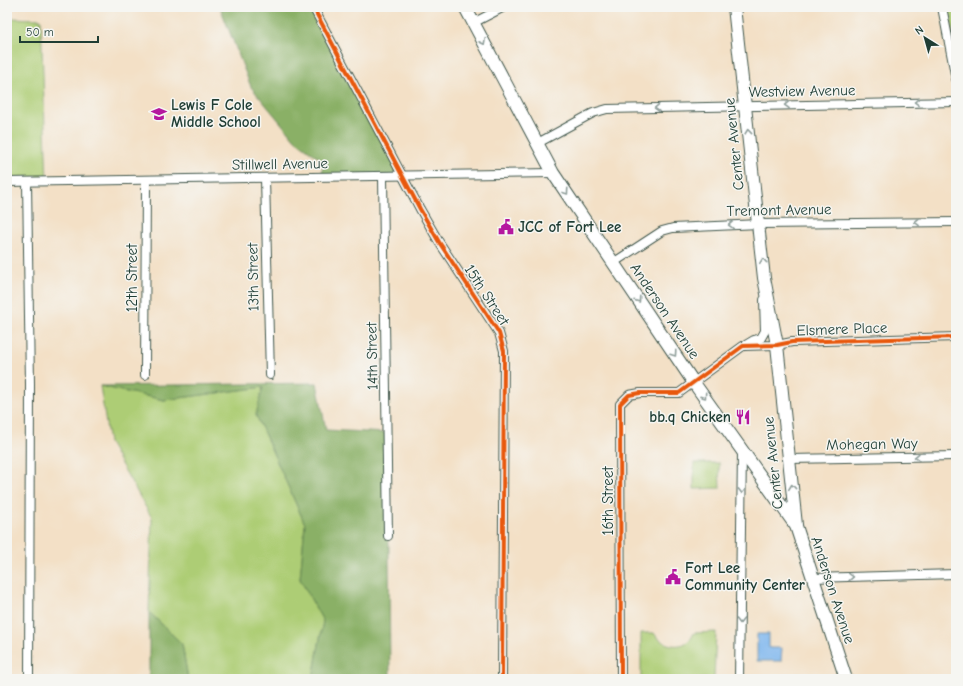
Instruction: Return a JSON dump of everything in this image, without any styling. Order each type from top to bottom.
[{"type":"main road","name":"Anderson Avenue","points":[[465,7],[536,144],[553,173],[694,383],[796,526],[846,679]]},
{"type":"main road","name":"Center Avenue","points":[[734,7],[764,278],[777,345],[796,526]]},
{"type":"street","name":"15th Street","points":[[314,7],[402,176],[439,242],[499,333],[504,351],[502,679]]},
{"type":"street","points":[[473,23],[504,7]]},
{"type":"street","points":[[942,7],[956,79]]},
{"type":"street","name":"Westview Avenue","points":[[536,144],[593,113],[607,110],[956,102]]},
{"type":"street","name":"Stillwell Avenue","points":[[7,182],[553,173]]},
{"type":"street","name":"14th Street","points":[[383,176],[388,536]]},
{"type":"street","name":"13th Street","points":[[265,178],[270,375]]},
{"type":"street","name":"12th Street","points":[[145,375],[146,180]]},
{"type":"street","points":[[27,182],[30,350],[28,679]]},
{"type":"street","name":"Tremont Avenue","points":[[613,263],[662,231],[673,228],[759,224],[956,222]]},
{"type":"street","name":"Center Avenue","points":[[743,346],[761,338],[765,331],[764,278]]},
{"type":"street","name":"Elsmere Place","points":[[743,346],[777,345],[792,342],[956,337]]},
{"type":"street","points":[[694,383],[743,346]]},
{"type":"street","name":"16th Street","points":[[621,679],[620,404],[629,396],[640,393],[679,393],[694,383]]},
{"type":"street","points":[[739,679],[742,452]]},
{"type":"street","name":"Mohegan Way","points":[[789,460],[956,456]]},
{"type":"street","points":[[812,578],[956,574]]},
{"type":"green space","points":[[220,7],[313,7],[402,176],[322,177],[323,161],[295,140],[251,87]]},
{"type":"green space","points":[[948,7],[956,7],[956,48]]},
{"type":"green space","points":[[7,18],[41,19],[47,182],[7,182]]},
{"type":"green space","points":[[317,383],[326,430],[388,433],[390,679],[313,679],[323,621],[300,579],[305,524],[256,415],[263,387],[164,400],[100,386]]},
{"type":"green space","points":[[100,386],[164,400],[263,387],[256,415],[305,524],[300,579],[323,621],[313,679],[188,679],[182,644],[149,612],[152,518],[109,443]]},
{"type":"green space","points":[[694,463],[719,463],[720,488],[694,489]]},
{"type":"green space","points":[[149,612],[182,644],[188,679],[149,679]]},
{"type":"green space","points":[[716,632],[714,679],[641,679],[641,633],[654,633],[663,642],[681,645],[691,639],[694,633]]},
{"type":"water","points":[[757,634],[769,634],[769,648],[782,648],[781,661],[757,661]]},
{"type":"cycle path","points":[[313,7],[420,209],[439,242],[499,333],[504,351],[502,679]]},
{"type":"cycle path","points":[[621,679],[620,404],[629,395],[640,393],[679,393],[743,346],[777,345],[792,342],[956,337]]},
{"type":"place","name":"Lewis F Cole Middle School","points":[[159,114]]},
{"type":"place","name":"JCC of Fort Lee","points":[[506,227]]},
{"type":"place","name":"bb.q Chicken","points":[[743,417]]},
{"type":"place","name":"Fort Lee Community Center","points":[[673,577]]}]
